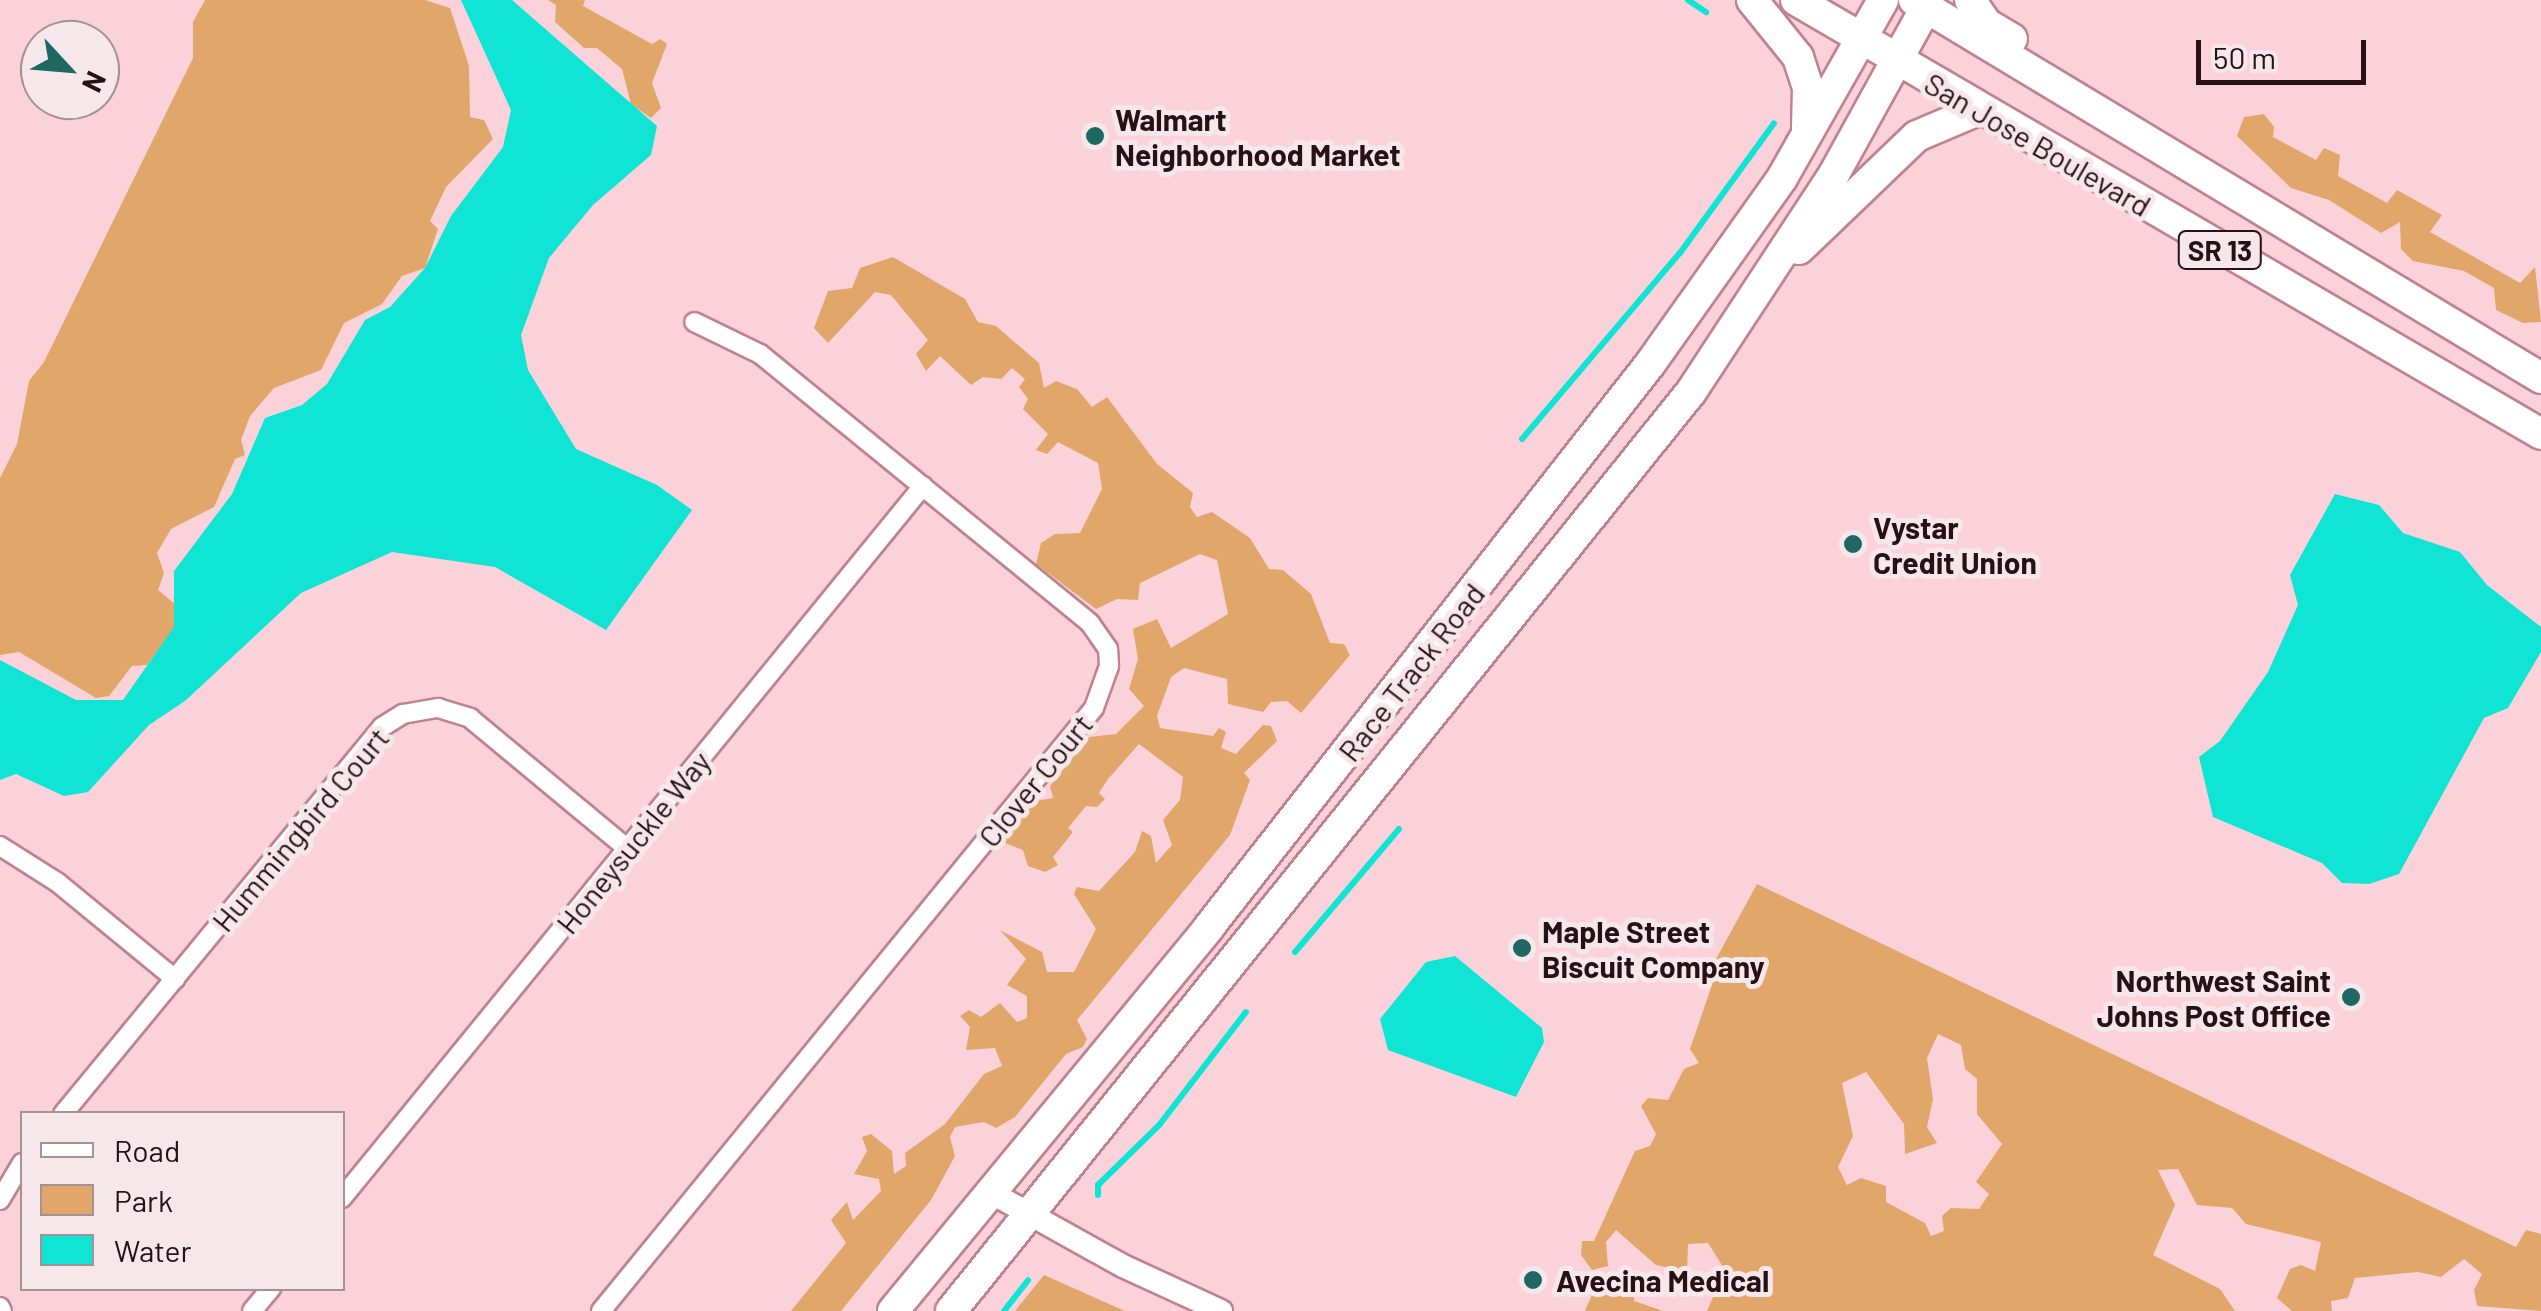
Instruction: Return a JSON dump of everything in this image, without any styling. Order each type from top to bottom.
[{"type":"main road","points":[[1752,0],[1804,72],[1806,137]]},
{"type":"main road","name":"SR 13","points":[[1796,0],[1900,63]]},
{"type":"main road","name":"Race Track Road","points":[[893,1311],[1538,513],[1708,287],[1806,137],[1883,0]]},
{"type":"main road","points":[[1970,0],[1988,24],[2296,207],[2302,229]]},
{"type":"main road","name":"Race Track Road","points":[[952,1311],[1692,392],[1771,274],[1900,63],[1924,2]]},
{"type":"main road","name":"San Jose Boulevard","points":[[1924,2],[2541,378]]},
{"type":"main road","name":"San Jose Boulevard","points":[[1900,63],[2541,434]]},
{"type":"main road","points":[[1771,274],[1885,160],[1917,136],[1978,110]]},
{"type":"main road","points":[[2466,392],[2541,412]]},
{"type":"main road","points":[[1538,513],[1573,542]]},
{"type":"main road","points":[[1443,631],[1478,660]]},
{"type":"street","name":"Clover Court","points":[[601,1311],[1094,708],[1107,683],[1108,649],[1090,623],[760,354],[694,322]]},
{"type":"street","name":"Honeysuckle Way","points":[[345,1194],[924,486]]},
{"type":"street","name":"Hummingbird Court","points":[[65,1111],[382,727],[403,714],[438,708],[470,718],[628,849]]},
{"type":"street","points":[[0,846],[57,882],[174,979]]},
{"type":"street","points":[[0,1200],[20,1166]]},
{"type":"street","points":[[990,1192],[1029,1216],[1221,1311]]},
{"type":"street","points":[[252,1311],[269,1291]]},
{"type":"green space","points":[[205,0],[425,0],[450,8],[469,66],[470,117],[484,120],[493,139],[446,187],[430,221],[438,229],[425,268],[402,276],[382,304],[344,323],[321,370],[274,388],[250,416],[241,440],[245,455],[235,459],[214,507],[171,529],[157,553],[164,573],[158,590],[176,605],[175,627],[147,665],[132,666],[109,696],[96,698],[19,652],[0,655],[0,478],[17,444],[29,381],[44,362],[193,58],[193,22]]},
{"type":"green space","points":[[548,0],[585,0],[583,6],[652,44],[660,39],[667,44],[652,83],[661,108],[651,118],[631,104],[622,69],[597,48],[584,48],[555,22],[556,5]]},
{"type":"green space","points":[[2264,114],[2274,127],[2273,137],[2316,160],[2324,148],[2340,155],[2338,176],[2387,203],[2397,190],[2442,215],[2430,232],[2520,283],[2535,267],[2541,322],[2523,323],[2496,310],[2494,288],[2464,271],[2413,261],[2401,249],[2400,222],[2381,233],[2329,200],[2291,188],[2237,136],[2244,117]]},
{"type":"green space","points":[[893,257],[965,299],[978,322],[996,326],[1039,363],[1044,388],[1056,381],[1077,389],[1092,407],[1107,397],[1157,464],[1193,493],[1190,507],[1197,517],[1212,512],[1250,538],[1269,569],[1283,570],[1311,594],[1330,643],[1344,644],[1350,655],[1301,713],[1287,701],[1271,702],[1263,712],[1228,704],[1227,679],[1184,668],[1171,677],[1157,716],[1160,728],[1213,736],[1219,728],[1226,732],[1221,748],[1236,754],[1263,725],[1271,726],[1277,741],[1244,773],[1250,780],[1230,835],[1077,1020],[1087,1039],[1083,1047],[1066,1054],[1015,1117],[996,1128],[984,1122],[955,1127],[950,1137],[955,1156],[931,1200],[841,1311],[791,1311],[846,1243],[831,1220],[847,1202],[853,1220],[881,1191],[879,1179],[854,1174],[867,1151],[862,1137],[871,1134],[892,1151],[894,1174],[906,1166],[905,1153],[945,1124],[984,1074],[1002,1066],[995,1048],[966,1050],[970,1027],[960,1016],[969,1010],[981,1017],[1000,1003],[1017,1022],[1027,1018],[1027,996],[1007,985],[1026,959],[1000,930],[1042,952],[1047,972],[1074,972],[1096,929],[1074,894],[1077,887],[1099,891],[1135,852],[1142,831],[1151,836],[1156,863],[1172,845],[1163,820],[1180,800],[1183,777],[1139,744],[1099,793],[1105,799],[1097,807],[1086,806],[1068,828],[1073,832],[1053,857],[1058,865],[1045,872],[1028,866],[1023,850],[1000,841],[1035,801],[1053,798],[1050,786],[1089,737],[1116,734],[1144,706],[1129,689],[1138,659],[1133,629],[1157,619],[1171,648],[1228,614],[1217,560],[1200,554],[1140,583],[1138,600],[1117,599],[1096,609],[1036,564],[1041,543],[1055,534],[1080,533],[1102,489],[1098,463],[1058,442],[1047,454],[1036,450],[1048,434],[1023,409],[1028,399],[1019,387],[1025,379],[1012,368],[1001,379],[983,377],[971,385],[940,356],[926,371],[916,354],[928,340],[891,295],[875,292],[828,343],[814,328],[828,291],[852,288],[860,268]]},
{"type":"green space","points":[[1757,884],[2516,1247],[2526,1230],[2541,1234],[2541,1311],[2477,1306],[2474,1290],[2482,1274],[2464,1259],[2441,1277],[2418,1272],[2355,1278],[2348,1298],[2331,1301],[2332,1311],[2292,1311],[2277,1298],[2290,1269],[2301,1265],[2315,1271],[2321,1242],[2246,1224],[2232,1208],[2197,1205],[2178,1169],[2158,1170],[2175,1205],[2153,1255],[2220,1289],[2235,1311],[1707,1311],[1725,1270],[1708,1243],[1688,1244],[1687,1272],[1656,1265],[1616,1230],[1606,1242],[1608,1266],[1592,1270],[1581,1255],[1582,1241],[1594,1241],[1635,1151],[1650,1146],[1656,1134],[1641,1106],[1648,1098],[1668,1100],[1684,1069],[1699,1063],[1690,1049],[1714,979],[1709,972]],"holes":[[[1938,1034],[1961,1045],[1965,1069],[1977,1079],[1977,1114],[2002,1144],[1976,1182],[1989,1194],[1979,1209],[1951,1208],[1942,1216],[1944,1231],[1931,1236],[1925,1223],[1886,1202],[1886,1186],[1861,1178],[1847,1185],[1838,1167],[1853,1136],[1842,1083],[1866,1072],[1904,1124],[1905,1154],[1937,1143],[1927,1127],[1933,1099],[1927,1058]]]},
{"type":"green space","points":[[1044,1275],[1125,1311],[1015,1311]]},
{"type":"green space","points":[[1620,1276],[1634,1285],[1634,1301],[1663,1311],[1585,1311],[1597,1283]]},
{"type":"water","points":[[461,0],[512,0],[657,126],[651,155],[593,205],[549,258],[521,335],[528,370],[576,449],[657,485],[692,510],[606,630],[495,567],[392,552],[301,593],[185,701],[149,725],[88,792],[64,796],[16,774],[0,780],[0,660],[76,700],[123,700],[174,627],[174,571],[232,494],[265,418],[302,405],[327,384],[365,320],[390,307],[425,268],[451,216],[503,147],[511,110]]},
{"type":"water","points":[[2335,494],[2379,505],[2403,533],[2460,552],[2487,585],[2541,627],[2541,652],[2508,708],[2484,718],[2399,874],[2369,884],[2342,883],[2322,863],[2213,817],[2199,757],[2220,741],[2268,672],[2298,605],[2290,575]]},
{"type":"water","points":[[1455,956],[1542,1028],[1544,1042],[1516,1097],[1388,1050],[1380,1019],[1426,962]]},
{"type":"waterway","points":[[1688,0],[1706,12]]},
{"type":"waterway","points":[[1522,439],[1680,253],[1774,123]]},
{"type":"waterway","points":[[1295,952],[1399,829]]},
{"type":"waterway","points":[[1098,1195],[1098,1185],[1160,1124],[1246,1012]]},
{"type":"waterway","points":[[1004,1311],[1028,1280]]},
{"type":"place","name":"Walmart Neighborhood Market","points":[[1095,136]]},
{"type":"place","name":"Vystar Credit Union","points":[[1853,544]]},
{"type":"place","name":"Maple Street Biscuit Company","points":[[1522,948]]},
{"type":"place","name":"Northwest Saint Johns Post Office","points":[[2351,997]]},
{"type":"place","name":"Avecina Medical","points":[[1533,1280]]}]
